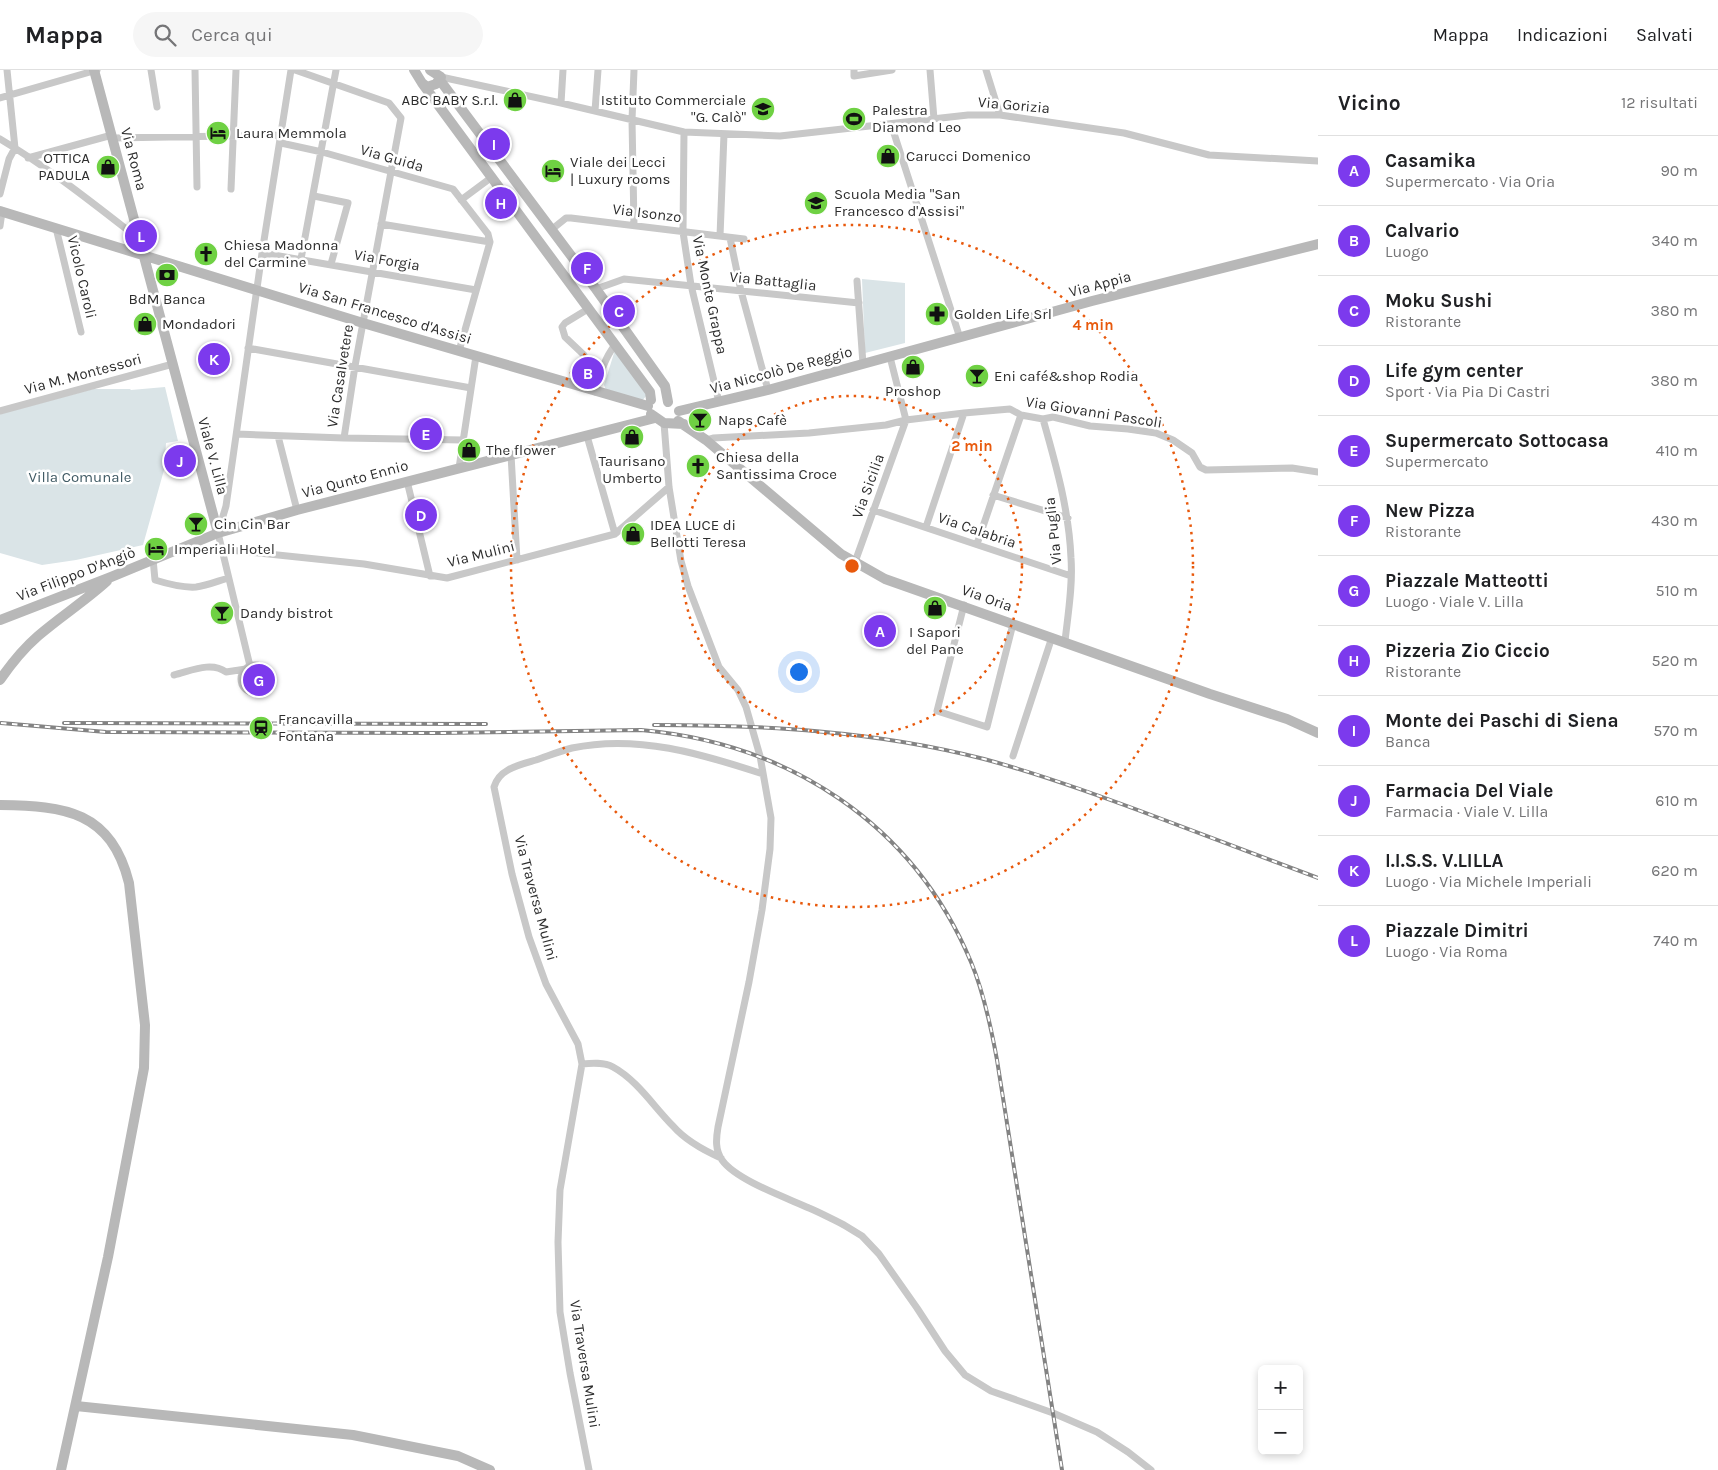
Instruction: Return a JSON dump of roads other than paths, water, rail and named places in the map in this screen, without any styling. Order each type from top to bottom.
[{"type":"street","points":[[0,194],[9,159],[15,148],[7,70]]},
{"type":"street","points":[[0,98],[95,70]]},
{"type":"street","name":"Via Roma","points":[[95,70],[144,255]]},
{"type":"street","points":[[151,70],[156,108]]},
{"type":"street","points":[[195,70],[197,187]]},
{"type":"street","points":[[231,189],[236,70]]},
{"type":"street","points":[[218,532],[226,506],[262,253],[293,70],[334,84]]},
{"type":"street","points":[[301,259],[336,70]]},
{"type":"street","points":[[414,70],[650,392],[650,414],[655,420],[669,487],[681,561],[688,586],[719,666],[738,690],[746,707],[755,736],[771,810],[770,849],[766,887],[750,975],[717,1135],[717,1148],[721,1158],[736,1173],[849,1227],[869,1242],[917,1308],[953,1363],[965,1375],[991,1391],[1053,1413],[1097,1432],[1151,1470]]},
{"type":"street","points":[[430,70],[440,78],[550,230],[596,289],[665,386],[668,402]]},
{"type":"street","points":[[561,103],[563,70]]},
{"type":"street","points":[[595,111],[598,70]]},
{"type":"street","points":[[634,70],[632,120],[634,225]]},
{"type":"street","points":[[854,70],[854,76],[892,70]]},
{"type":"street","points":[[930,70],[934,119]]},
{"type":"street","points":[[986,70],[1000,115]]},
{"type":"street","points":[[422,83],[432,86],[440,78]]},
{"type":"street","name":"Via Gorizia","points":[[440,78],[561,103],[684,132],[780,136],[968,115],[1000,115],[1124,133],[1209,154],[1318,162]]},
{"type":"street","name":"Via Casalvetere","points":[[334,84],[389,103],[401,118],[354,366],[344,438]]},
{"type":"street","points":[[891,124],[960,338]]},
{"type":"street","name":"Via Monte Grappa","points":[[684,132],[683,232],[691,285],[719,402]]},
{"type":"street","points":[[720,236],[724,134]]},
{"type":"street","points":[[28,158],[113,136],[282,135]]},
{"type":"street","points":[[0,139],[97,206],[139,239]]},
{"type":"street","name":"Via Guida","points":[[280,143],[322,152],[453,189],[488,234],[490,242]]},
{"type":"street","points":[[461,200],[492,177]]},
{"type":"street","points":[[314,196],[348,203],[331,264]]},
{"type":"street","points":[[0,226],[1,211]]},
{"type":"street","name":"Via San Francesco d'Assisi","points":[[1,211],[595,392],[650,403],[658,399],[668,402]]},
{"type":"street","name":"Via Isonzo","points":[[550,230],[566,218],[744,239]]},
{"type":"street","points":[[381,224],[490,242],[459,351]]},
{"type":"street","name":"Vicolo Caroli","points":[[56,228],[80,332]]},
{"type":"street","points":[[730,238],[741,291],[768,390]]},
{"type":"street","name":"Via Appia","points":[[890,357],[1092,301],[1318,244]]},
{"type":"street","name":"Via Forgia","points":[[262,253],[476,290]]},
{"type":"street","name":"Viale V. Lilla","points":[[144,255],[218,532],[248,667],[226,672],[211,666],[174,674]]},
{"type":"street","name":"Via Battaglia","points":[[596,289],[624,279],[859,304]]},
{"type":"street","points":[[857,281],[863,364]]},
{"type":"street","points":[[575,385],[584,355],[565,337],[562,327],[565,323],[588,309]]},
{"type":"street","points":[[595,392],[601,369],[608,353],[615,345]]},
{"type":"street","points":[[248,348],[472,388]]},
{"type":"street","points":[[459,468],[476,356]]},
{"type":"street","points":[[890,357],[906,420]]},
{"type":"street","name":"Via Niccolò De Reggio","points":[[655,420],[680,420],[719,402],[890,357]]},
{"type":"street","name":"Via M. Montessori","points":[[0,411],[173,364]]},
{"type":"street","name":"Via Oria","points":[[668,402],[680,420],[841,554],[897,584],[964,605],[1210,694],[1287,719],[1318,733]]},
{"type":"street","name":"Via Giovanni Pascoli","points":[[706,440],[713,438],[809,433],[1010,409],[1043,420],[1053,418],[1090,426],[1143,430],[1156,433],[1173,440],[1192,453],[1200,467],[1206,470],[1292,468],[1318,472]]},
{"type":"street","points":[[926,527],[964,413]]},
{"type":"street","points":[[977,544],[1021,414]]},
{"type":"street","name":"Via Qunto Ennio","points":[[218,532],[407,481],[655,420]]},
{"type":"street","name":"Via Sicilia","points":[[855,562],[906,420]]},
{"type":"street","name":"Via Puglia","points":[[1043,420],[1060,478],[1068,518],[1072,560],[1065,642]]},
{"type":"street","points":[[237,434],[463,440]]},
{"type":"street","points":[[278,436],[297,510]]},
{"type":"street","points":[[587,436],[615,534]]},
{"type":"street","points":[[511,455],[517,560]]},
{"type":"street","points":[[407,481],[430,576]]},
{"type":"street","name":"Via Mulini","points":[[221,549],[364,564],[447,578],[615,534],[669,487]]},
{"type":"street","points":[[993,495],[1068,518]]},
{"type":"street","name":"Via Calabria","points":[[873,510],[1071,576]]},
{"type":"street","name":"Via Filippo D'Angiò","points":[[0,620],[111,577],[218,532]]},
{"type":"street","points":[[153,559],[155,580],[178,586],[197,587],[228,578]]},
{"type":"street","points":[[0,680],[36,637],[111,577]]},
{"type":"street","points":[[964,605],[937,711],[987,727],[1013,624]]},
{"type":"street","points":[[1013,756],[1052,637]]},
{"type":"street","name":"Via Traversa Mulini","points":[[589,1470],[560,1312],[558,1242],[560,1190],[582,1064],[578,1044],[546,984],[529,937],[512,874],[494,787],[496,778],[516,766],[571,748],[597,744],[654,745],[695,753],[763,774]]},
{"type":"street","points":[[0,805],[53,808],[74,813],[90,821],[112,842],[124,864],[129,884],[145,1025],[144,1068],[108,1257],[61,1470]]},
{"type":"street","points":[[582,1064],[598,1063],[612,1066],[627,1077],[650,1100],[674,1128],[699,1148],[721,1158]]},
{"type":"street","points":[[76,1406],[353,1435],[458,1456],[490,1470]]},
{"type":"railway","points":[[1,723],[106,732],[439,733],[641,730],[695,738],[746,752],[795,772],[839,799],[880,831],[916,869],[946,913],[971,962],[980,986],[997,1060],[1062,1470]]},
{"type":"railway","points":[[64,723],[486,724]]},
{"type":"railway","points":[[654,725],[737,726],[820,731],[902,742],[984,759],[1072,786],[1318,878]]},
{"type":"place","name":"ABC BABY S.r.l.","points":[[515,100]]},
{"type":"place","name":"Istituto Commerciale \"G. Calò\"","points":[[763,109]]},
{"type":"place","name":"Palestra Diamond Leo","points":[[854,119]]},
{"type":"place","name":"Laura Memmola","points":[[218,133]]},
{"type":"place","name":"Monte dei Paschi di Siena","points":[[494,144]]},
{"type":"place","name":"Carucci Domenico","points":[[888,156]]},
{"type":"place","name":"OTTICA PADULA","points":[[108,167]]},
{"type":"place","name":"Viale dei Lecci | Luxury rooms","points":[[553,171]]},
{"type":"place","name":"Pizzeria Zio Ciccio","points":[[501,203]]},
{"type":"place","name":"Scuola Media \"San Francesco d'Assisi\"","points":[[816,203]]},
{"type":"place","name":"Piazzale Dimitri","points":[[141,236]]},
{"type":"place","name":"Chiesa Madonna del Carmine","points":[[206,254]]},
{"type":"place","name":"New Pizza","points":[[587,268]]},
{"type":"place","name":"BdM Banca","points":[[167,275]]},
{"type":"place","name":"Moku Sushi","points":[[619,311]]},
{"type":"place","name":"Golden Life Srl","points":[[937,314]]},
{"type":"place","name":"Mondadori","points":[[145,324]]},
{"type":"place","name":"I.I.S.S. V.LILLA","points":[[214,359]]},
{"type":"place","name":"Proshop","points":[[913,367]]},
{"type":"place","name":"Calvario","points":[[588,373]]},
{"type":"place","name":"Eni café&shop Rodia","points":[[977,376]]},
{"type":"place","name":"Naps Cafè","points":[[700,420]]},
{"type":"place","name":"Supermercato Sottocasa","points":[[426,434]]},
{"type":"place","name":"Taurisano Umberto","points":[[632,437]]},
{"type":"place","name":"The flower","points":[[469,450]]},
{"type":"place","name":"Farmacia Del Viale","points":[[180,461]]},
{"type":"place","name":"Chiesa della Santissima Croce","points":[[698,466]]},
{"type":"place","name":"Life gym center","points":[[421,515]]},
{"type":"place","name":"Cin Cin Bar","points":[[196,524]]},
{"type":"place","name":"IDEA LUCE di Bellotti Teresa","points":[[633,534]]},
{"type":"place","name":"Imperiali Hotel","points":[[156,549]]},
{"type":"place","name":"I Sapori del Pane","points":[[935,608]]},
{"type":"place","name":"Dandy bistrot","points":[[222,613]]},
{"type":"place","name":"Casamika","points":[[880,631]]},
{"type":"place","name":"Piazzale Matteotti","points":[[259,680]]},
{"type":"place","name":"Francavilla Fontana","points":[[261,728]]},
{"type":"park label","name":"Villa Comunale","points":[[80,477]]}]
